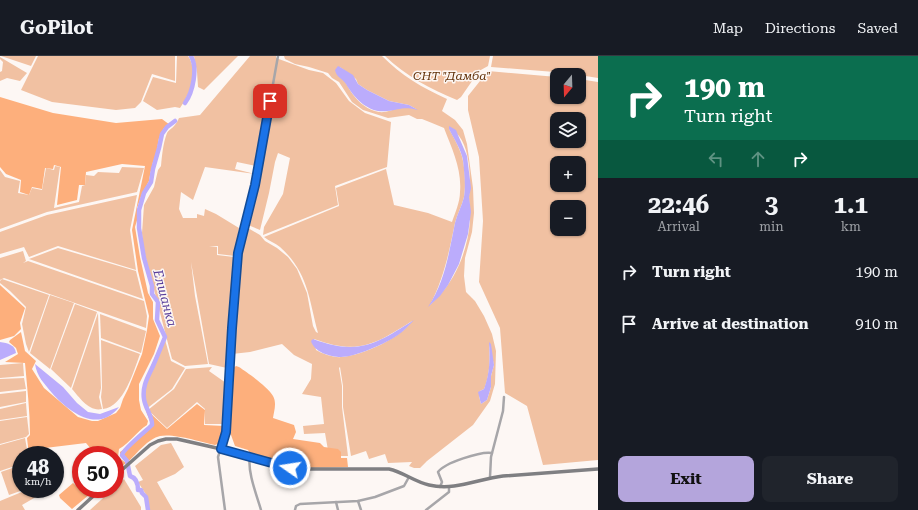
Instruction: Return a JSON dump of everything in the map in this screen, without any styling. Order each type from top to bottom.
[{"type":"main road","points":[[124,468],[158,440],[177,439],[221,449],[281,466],[300,469],[389,469],[429,485],[440,487],[461,486],[490,477],[598,469]]},
{"type":"main road","points":[[78,510],[91,498]]},
{"type":"street","points":[[225,510],[218,457],[226,432],[231,336],[238,253],[255,185],[278,56]]},
{"type":"street","points":[[490,477],[492,453],[503,411],[504,397]]},
{"type":"street","points":[[440,487],[442,482],[438,472],[443,467],[465,458],[486,452],[492,453]]},
{"type":"street","points":[[250,457],[249,462],[261,510]]},
{"type":"street","points":[[295,510],[296,506],[300,504],[358,501],[375,497],[404,486],[409,476]]},
{"type":"street","points":[[426,510],[449,492],[449,487]]},
{"type":"street","points":[[358,501],[360,510]]},
{"type":"street","points":[[336,502],[338,510]]},
{"type":"green space","points":[[1,56],[36,56],[31,66]]},
{"type":"green space","points":[[38,56],[175,56],[175,81],[152,74],[141,102],[135,108],[116,110],[52,102],[21,90]]},
{"type":"green space","points":[[177,56],[188,56],[191,62],[193,76],[190,90],[180,108],[175,107],[157,110],[143,101],[153,77],[176,83]]},
{"type":"green space","points":[[194,56],[238,56],[204,90],[198,87]]},
{"type":"green space","points":[[250,56],[276,56],[276,58],[309,70],[323,73],[336,83],[349,101],[365,113],[391,122],[387,167],[335,186],[338,205],[263,235],[264,227],[283,194],[290,158],[278,153],[260,230],[248,225],[261,167],[237,162],[235,169],[255,174],[205,167],[193,200],[181,192],[179,209],[183,218],[197,218],[197,214],[204,216],[205,209],[239,228],[235,256],[218,254],[218,246],[209,246],[217,247],[217,255],[234,257],[227,368],[209,364],[191,262],[195,296],[208,364],[185,366],[172,359],[143,247],[142,233],[144,205],[154,187],[158,170],[161,166],[167,133],[176,124],[179,118],[200,115]]},
{"type":"green space","points":[[284,56],[382,56],[412,80],[447,99],[442,111],[455,120],[463,130],[467,144],[473,188],[474,213],[472,232],[465,258],[464,276],[466,292],[475,301],[492,334],[496,351],[495,384],[490,401],[473,425],[420,468],[409,466],[412,462],[388,463],[385,454],[369,459],[366,451],[351,456],[343,407],[343,386],[340,367],[342,407],[348,456],[329,456],[325,433],[304,434],[303,426],[324,424],[321,397],[302,394],[311,379],[312,364],[294,355],[282,344],[250,352],[232,354],[237,275],[245,229],[248,228],[260,235],[265,241],[277,248],[288,257],[297,269],[307,293],[313,326],[318,333],[309,297],[302,276],[289,256],[280,247],[264,237],[339,206],[336,188],[386,169],[394,205],[428,213],[452,222],[460,196],[458,167],[444,128],[409,115],[388,118],[363,110],[352,102],[339,82],[332,78],[328,73],[295,64],[285,59]],"holes":[[[340,67],[356,79],[358,84],[367,90],[389,101],[409,105],[416,109],[397,108],[382,112],[371,110],[358,101],[345,81]],[[449,129],[459,136],[463,142],[468,157],[470,173],[470,218],[468,238],[456,271],[446,287],[430,305],[442,275],[465,192],[465,174],[462,155]],[[412,321],[399,334],[381,345],[351,356],[336,357],[322,353],[316,350],[314,339],[329,344],[354,347],[365,345],[387,336]],[[489,343],[494,365],[491,376],[491,387],[487,400],[481,404],[479,396],[480,391],[484,389],[489,367]]]},
{"type":"green space","name":"СНТ \"Дамба\"","points":[[385,56],[490,56],[488,66],[479,71],[461,97],[457,100],[437,91],[401,70]]},
{"type":"green space","points":[[493,56],[598,56],[598,78],[586,76],[586,68],[550,68],[550,72],[491,67]]},
{"type":"green space","points":[[0,57],[27,73],[20,81],[7,78],[0,81],[0,72],[2,71],[3,62]]},
{"type":"green space","points":[[488,71],[550,76],[550,104],[586,104],[586,80],[598,82],[598,460],[543,465],[527,406],[505,393],[500,328],[479,282],[483,221],[479,157],[468,110],[468,96]]},
{"type":"green space","points":[[55,166],[60,167],[54,208],[79,202],[82,186],[85,185],[86,175],[94,176],[98,172],[119,173],[122,167],[144,168],[137,192],[47,212],[0,229],[0,170],[5,177],[20,181],[18,193],[29,195],[32,188],[42,190],[46,168],[54,170]]},
{"type":"green space","points":[[137,195],[130,230],[136,270],[58,246],[29,257],[24,247],[0,254],[0,232],[47,215]]},
{"type":"green space","points":[[58,248],[136,271],[143,299],[29,259]]},
{"type":"green space","points":[[23,251],[26,261],[23,263],[28,261],[144,301],[147,316],[146,328],[4,278],[0,280],[0,258]]},
{"type":"green space","points":[[2,279],[49,295],[29,352],[22,324],[26,307],[0,283]]},
{"type":"green space","points":[[50,295],[74,303],[50,369],[30,353]]},
{"type":"green space","points":[[75,304],[97,312],[71,388],[51,369]]},
{"type":"green space","points":[[98,313],[101,388],[99,397],[102,409],[93,408],[85,404],[72,389]]},
{"type":"green space","points":[[100,314],[146,331],[141,353],[101,338]]},
{"type":"green space","points":[[164,336],[171,361],[185,368],[172,389],[145,410],[143,385]]},
{"type":"green space","points":[[101,340],[140,354],[131,378],[122,395],[117,402],[110,407],[103,409],[101,397]]},
{"type":"green space","points":[[23,363],[24,376],[0,378],[0,365]]},
{"type":"green space","points":[[212,367],[209,371],[226,383],[224,424],[205,424],[205,409],[197,402],[167,428],[148,410],[174,389],[186,369]]},
{"type":"green space","points":[[24,378],[26,389],[0,392],[0,379]]},
{"type":"green space","points":[[26,391],[26,402],[0,407],[0,394]]},
{"type":"green space","points":[[26,403],[27,416],[0,420],[0,409]]},
{"type":"green space","points":[[27,417],[29,434],[26,437],[0,444],[0,421]]},
{"type":"green space","points":[[25,438],[26,446],[12,446],[12,467],[0,471],[0,445]]},
{"type":"green space","points":[[171,443],[184,467],[175,474],[157,482],[173,510],[149,510],[147,496],[138,482],[143,480],[135,466],[161,445]]},
{"type":"green space","points":[[12,468],[12,494],[9,495],[1,472]]},
{"type":"green space","points":[[124,479],[141,507],[141,510],[90,510],[103,498],[124,498]]},
{"type":"green space","points":[[12,496],[12,498],[34,498],[22,505],[25,510],[0,510],[0,501]]},
{"type":"shaded area","points":[[338,66],[353,75],[358,84],[367,90],[389,101],[409,105],[418,110],[405,108],[391,111],[380,111],[368,107],[353,95],[337,74],[335,70]]},
{"type":"shaded area","points":[[0,97],[53,113],[116,123],[162,119],[170,125],[164,128],[159,138],[149,181],[137,208],[138,217],[135,227],[140,257],[148,293],[153,302],[153,319],[160,336],[154,354],[139,384],[139,400],[141,410],[148,421],[147,425],[124,446],[88,446],[86,443],[61,446],[28,446],[27,438],[30,435],[30,417],[25,363],[5,362],[18,354],[16,348],[9,342],[21,332],[25,351],[36,361],[32,369],[44,388],[78,417],[98,421],[116,413],[120,408],[142,354],[149,316],[138,271],[132,230],[145,166],[122,164],[86,172],[85,185],[79,185],[77,200],[57,205],[61,167],[54,165],[53,169],[45,168],[42,189],[32,187],[29,195],[20,192],[21,180],[6,174],[0,167]]},
{"type":"shaded area","points":[[449,126],[456,130],[467,156],[471,188],[469,197],[471,212],[468,234],[459,264],[448,285],[440,296],[428,307],[439,287],[448,256],[455,223],[465,192],[463,160]]},
{"type":"shaded area","points":[[0,285],[25,308],[20,323],[21,329],[14,336],[0,340]]},
{"type":"shaded area","points":[[414,320],[393,338],[371,349],[354,355],[337,357],[327,355],[315,348],[311,341],[313,339],[343,347],[366,345],[389,335]]},
{"type":"shaded area","points":[[0,342],[11,345],[16,353],[0,360]]},
{"type":"shaded area","points":[[489,342],[491,344],[494,365],[491,376],[491,387],[487,400],[481,404],[478,392],[484,389],[487,377]]},
{"type":"shaded area","points":[[35,364],[63,387],[77,403],[88,412],[100,414],[119,407],[111,415],[102,419],[84,417],[75,413],[59,400],[46,386],[39,376]]},
{"type":"shaded area","points":[[236,366],[252,376],[270,392],[275,401],[273,418],[294,425],[296,432],[293,439],[320,443],[324,447],[338,449],[341,452],[341,458],[347,458],[348,467],[302,468],[285,465],[251,455],[248,450],[235,446],[231,435],[228,433],[232,369]]},
{"type":"shaded area","points":[[197,404],[205,410],[204,425],[224,426],[223,437],[218,444],[215,445],[166,435],[151,440],[129,461],[124,458],[124,449],[151,424],[146,411],[148,411],[167,429]]},
{"type":"shaded area","points":[[72,484],[72,498],[85,498],[72,509],[60,498],[64,498],[64,491]]},
{"type":"waterway","name":"Елшанка","points":[[185,103],[194,80],[194,67],[191,56]]},
{"type":"waterway","name":"Елшанка","points":[[148,510],[146,497],[141,490],[138,490],[137,482],[130,476],[127,461],[122,455],[130,444],[152,425],[145,402],[144,390],[147,378],[165,337],[157,320],[158,302],[152,294],[152,286],[144,258],[139,228],[139,210],[144,193],[151,182],[162,134],[167,127],[175,121]]},
{"type":"route","points":[[270,101],[255,185],[238,253],[226,432],[221,449],[290,468]]}]
